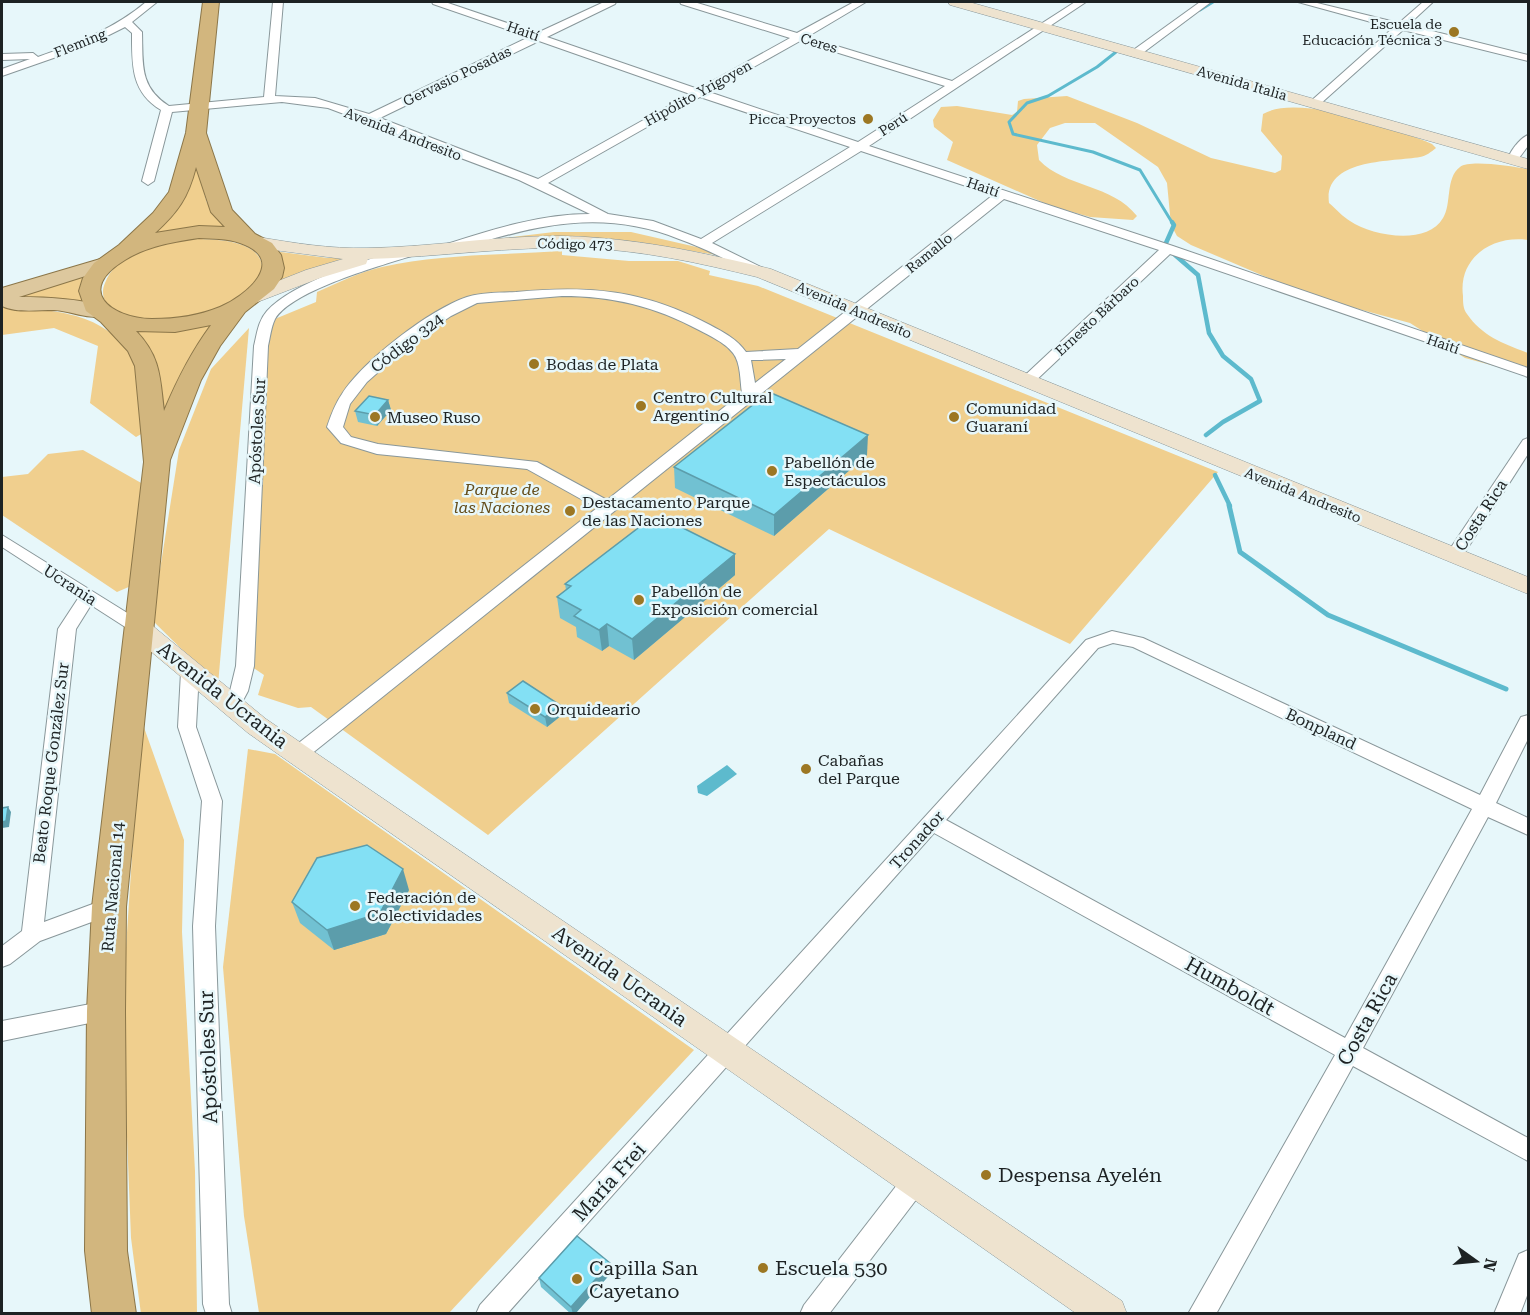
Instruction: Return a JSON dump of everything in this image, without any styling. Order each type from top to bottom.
[{"type":"highway","points":[[211,2],[209,38],[196,133],[179,194],[160,218],[95,275],[89,288],[91,300],[104,315],[131,325],[157,327],[185,324],[213,318],[246,303]]},
{"type":"highway","points":[[196,133],[214,195],[222,212],[252,241]]},
{"type":"highway","points":[[114,258],[144,243],[180,235],[225,233],[252,241]]},
{"type":"highway","name":"Ruta Nacional 14","points":[[157,462],[189,380],[208,344],[268,283],[274,268],[270,254],[252,241]]},
{"type":"highway","name":"Ruta Nacional 14","points":[[104,315],[139,348],[147,366],[157,462],[109,907],[106,1011],[106,1251],[114,1314]]},
{"type":"main road","name":"Avenida Italia","points":[[955,2],[1047,24],[1522,157]]},
{"type":"main road","name":"Avenida Italia","points":[[981,2],[1047,24]]},
{"type":"main road","points":[[252,241],[318,252],[384,253]]},
{"type":"main road","name":"Código 473","points":[[384,253],[559,242],[612,244],[683,254],[764,273]]},
{"type":"main road","points":[[246,303],[313,274],[384,253]]},
{"type":"main road","points":[[2,295],[114,258]]},
{"type":"main road","name":"Avenida Andresito","points":[[764,273],[1528,586]]},
{"type":"main road","points":[[2,303],[56,304],[104,315]]},
{"type":"main road","name":"Avenida Ucrania","points":[[139,628],[231,705],[298,754],[1109,1314]]},
{"type":"street","name":"Fleming","points":[[2,74],[98,37],[126,22],[152,2]]},
{"type":"street","points":[[269,100],[278,2]]},
{"type":"street","name":"Haití","points":[[437,2],[699,93],[1168,249],[1528,373]]},
{"type":"street","name":"Gervasio Posadas","points":[[368,119],[611,2]]},
{"type":"street","name":"Ceres","points":[[685,2],[952,85]]},
{"type":"street","name":"Hipólito Yrigoyen","points":[[536,184],[861,2]]},
{"type":"street","name":"Perú","points":[[703,243],[860,146],[1081,2]]},
{"type":"street","points":[[1140,50],[1206,2]]},
{"type":"street","points":[[1303,2],[1528,58]]},
{"type":"street","points":[[1318,100],[1428,2]]},
{"type":"street","points":[[126,22],[137,32],[138,77],[144,92],[154,103],[167,110],[148,181]]},
{"type":"street","points":[[2,57],[47,56]]},
{"type":"street","name":"Avenida Andresito","points":[[167,110],[198,109],[269,100],[314,101],[368,119],[536,184],[585,204],[606,218],[631,220],[703,243],[764,273]]},
{"type":"street","points":[[1522,157],[1528,139]]},
{"type":"street","name":"Ramallo","points":[[856,312],[1002,194]]},
{"type":"street","points":[[452,247],[498,231],[544,222],[606,218]]},
{"type":"street","name":"Ernesto Bárbaro","points":[[1026,382],[1168,249]]},
{"type":"street","name":"Apóstoles Sur","points":[[231,705],[239,691],[245,666],[261,346],[270,316],[286,302],[316,286],[416,250]]},
{"type":"street","name":"Código 324","points":[[609,508],[531,465],[377,449],[346,440],[335,427],[339,409],[349,391],[372,368],[415,334],[469,300],[567,292],[599,292],[642,299],[680,314],[726,340],[741,356]]},
{"type":"street","points":[[298,754],[856,312]]},
{"type":"street","points":[[750,396],[741,356],[804,353]]},
{"type":"street","name":"Costa Rica","points":[[1454,556],[1528,443]]},
{"type":"street","name":"Ucrania","points":[[2,540],[139,628]]},
{"type":"street","name":"Beato Roque González Sur","points":[[32,935],[67,629],[88,597]]},
{"type":"street","name":"Bonpland","points":[[1112,637],[1137,642],[1528,826]]},
{"type":"street","name":"Tronador","points":[[728,1051],[1092,644],[1112,637]]},
{"type":"street","name":"Apóstoles Sur","points":[[190,672],[187,727],[212,801],[204,926],[216,1304],[219,1314]]},
{"type":"street","name":"Costa Rica","points":[[1201,1314],[1485,807],[1528,722]]},
{"type":"street","name":"Humboldt","points":[[932,822],[1528,1150]]},
{"type":"street","points":[[2,958],[32,935],[109,907]]},
{"type":"street","points":[[2,1031],[106,1011]]},
{"type":"street","name":"María Frei","points":[[489,1314],[728,1051]]},
{"type":"street","points":[[813,1314],[916,1180]]},
{"type":"street","points":[[1507,1314],[1528,1263]]},
{"type":"green space","points":[[1067,96],[1137,123],[1211,158],[1275,173],[1281,170],[1282,156],[1261,131],[1263,114],[1279,109],[1323,110],[1372,122],[1432,144],[1436,148],[1422,156],[1377,162],[1348,170],[1337,178],[1330,188],[1329,203],[1345,217],[1360,226],[1385,234],[1412,235],[1435,227],[1446,212],[1450,184],[1460,167],[1482,164],[1528,169],[1528,240],[1502,241],[1480,252],[1472,260],[1463,282],[1464,305],[1467,314],[1487,334],[1502,343],[1528,353],[1528,375],[1465,358],[1410,323],[1329,301],[1292,288],[1191,245],[1177,236],[1171,225],[1167,183],[1158,167],[1095,123],[1065,123],[1050,128],[1037,145],[1039,160],[1062,176],[1115,198],[1137,216],[1133,220],[1090,217],[1051,206],[947,160],[953,142],[934,127],[933,120],[941,107],[957,106],[1012,115],[1017,112],[1018,101]]},
{"type":"green space","points":[[195,162],[207,203],[232,232],[140,242]]},
{"type":"green space","points":[[554,232],[631,232],[727,254],[722,256],[638,242],[556,237],[503,238]]},
{"type":"green space","points":[[195,239],[237,243],[255,252],[261,260],[262,270],[255,286],[216,310],[176,319],[143,319],[128,316],[107,304],[103,296],[104,286],[111,272],[120,263],[143,250]]},
{"type":"green space","points":[[273,251],[328,258],[350,257],[275,287]]},
{"type":"green space","name":"Parque de las Naciones","points":[[562,251],[562,255],[629,261],[678,261],[710,271],[709,275],[758,286],[1218,472],[1070,644],[829,529],[488,835],[311,707],[298,708],[258,695],[264,675],[249,665],[270,321],[316,302],[317,292],[373,269],[449,257]]},
{"type":"green space","points":[[94,271],[87,306],[48,300],[2,299]]},
{"type":"green space","points":[[2,308],[42,310],[80,317],[97,324],[113,335],[126,349],[139,373],[145,432],[136,437],[90,403],[98,346],[54,328],[2,335]]},
{"type":"green space","points":[[225,319],[163,425],[157,364],[130,329]]},
{"type":"green space","points":[[249,328],[218,685],[152,620],[179,450],[211,369]]},
{"type":"green space","points":[[83,450],[143,484],[131,586],[117,592],[2,515],[2,477],[28,474],[48,454]]},
{"type":"green space","points":[[141,719],[184,840],[182,932],[195,1171],[197,1313],[141,1314],[131,1238],[122,1009]]},
{"type":"green space","points":[[248,749],[275,754],[694,1050],[449,1313],[259,1313],[244,1216],[223,967]]},
{"type":"water","points":[[727,765],[737,774],[707,796],[698,793],[697,786]]},
{"type":"building","name":"Pabellón de Espectáculos","points":[[769,392],[868,435],[774,515],[674,467]]},
{"type":"building","points":[[369,396],[388,400],[375,415],[355,411]]},
{"type":"building","name":"Pabellón de Exposición comercial","points":[[661,517],[735,554],[632,639],[607,624],[599,630],[574,616],[581,610],[557,597],[571,586],[565,584],[650,519],[654,521]]},
{"type":"building","points":[[523,681],[560,705],[545,717],[507,693]]},
{"type":"building","points":[[8,807],[6,821],[2,822],[2,808]]},
{"type":"building","name":"Federación de Colectividades","points":[[367,845],[403,869],[380,913],[327,930],[292,902],[317,858]]},
{"type":"building","name":"Capilla San Cayetano","points":[[577,1236],[610,1263],[571,1307],[539,1278]]},
{"type":"waterway","points":[[1200,10],[1213,2]]},
{"type":"waterway","points":[[1116,52],[1097,67],[1048,96],[1027,103],[1009,122],[1013,134],[1093,152],[1140,170],[1173,224]]},
{"type":"waterway","points":[[1166,243],[1174,225],[1172,222]]},
{"type":"waterway","points":[[1175,255],[1198,275],[1209,333],[1223,356],[1251,379],[1260,401],[1223,422],[1206,435]]},
{"type":"waterway","points":[[1215,475],[1230,506]]},
{"type":"waterway","points":[[1229,505],[1240,552],[1328,615],[1506,689]]},
{"type":"place","name":"Escuela de Educación Técnica 3","points":[[1454,32]]},
{"type":"place","name":"Picca Proyectos","points":[[868,119]]},
{"type":"place","name":"Bodas de Plata","points":[[534,364]]},
{"type":"place","name":"Centro Cultural Argentino","points":[[641,406]]},
{"type":"place","name":"Museo Ruso","points":[[375,417]]},
{"type":"place","name":"Comunidad Guaraní","points":[[954,417]]},
{"type":"place","name":"Pabellón de Espectáculos","points":[[772,471]]},
{"type":"place","name":"Destacamento Parque de las Naciones","points":[[570,511]]},
{"type":"place","name":"Pabellón de Exposición comercial","points":[[639,600]]},
{"type":"place","name":"Orquideario","points":[[535,709]]},
{"type":"place","name":"Cabañas del Parque","points":[[806,769]]},
{"type":"place","name":"Federación de Colectividades","points":[[355,906]]},
{"type":"place","name":"Despensa Ayelén","points":[[986,1175]]},
{"type":"place","name":"Escuela 530","points":[[763,1268]]},
{"type":"place","name":"Capilla San Cayetano","points":[[577,1279]]}]
